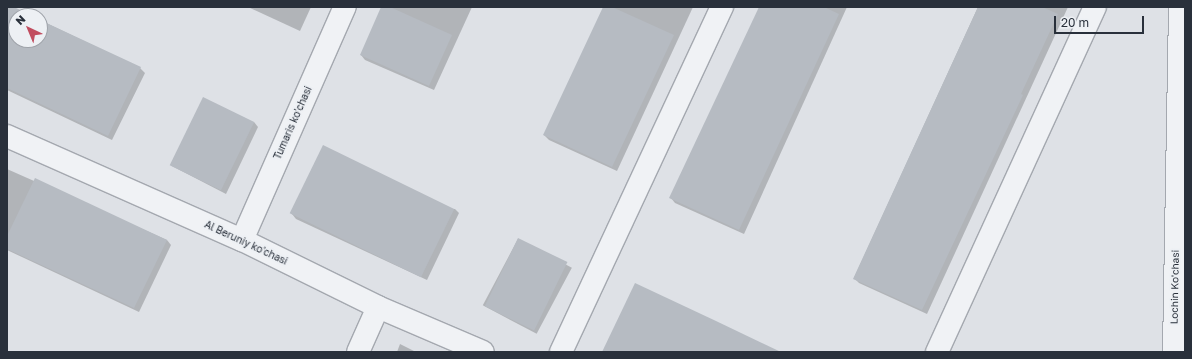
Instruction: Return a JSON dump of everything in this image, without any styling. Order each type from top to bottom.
[{"type":"street","name":"Tumaris ko'chasi","points":[[242,240],[344,7]]},
{"type":"street","points":[[561,352],[722,7]]},
{"type":"street","points":[[937,352],[1095,7]]},
{"type":"street","name":"Lochin Ko'chasi","points":[[1174,352],[1180,7]]},
{"type":"street","name":"Al Beruniy ko'chasi","points":[[7,136],[242,240],[378,307],[483,352]]},
{"type":"street","points":[[358,352],[378,307]]},
{"type":"building","points":[[7,7],[16,8],[8,8],[8,48],[48,48],[48,24],[141,67],[108,136],[7,88]]},
{"type":"building","points":[[381,7],[390,7],[452,35],[429,86],[360,55]]},
{"type":"building","points":[[603,7],[612,7],[674,35],[612,167],[543,135]]},
{"type":"building","points":[[759,7],[824,7],[839,14],[739,230],[669,198]]},
{"type":"building","points":[[978,7],[1042,7],[1058,14],[1021,94],[1023,95],[922,310],[853,279]]},
{"type":"building","points":[[203,97],[254,122],[221,190],[170,165]]},
{"type":"building","points":[[323,145],[454,209],[421,277],[290,213]]},
{"type":"building","points":[[35,178],[167,240],[134,308],[7,249],[7,236]]},
{"type":"building","points":[[518,238],[567,262],[534,330],[485,306]]},
{"type":"building","points":[[635,283],[716,321],[781,352],[602,352]]}]
